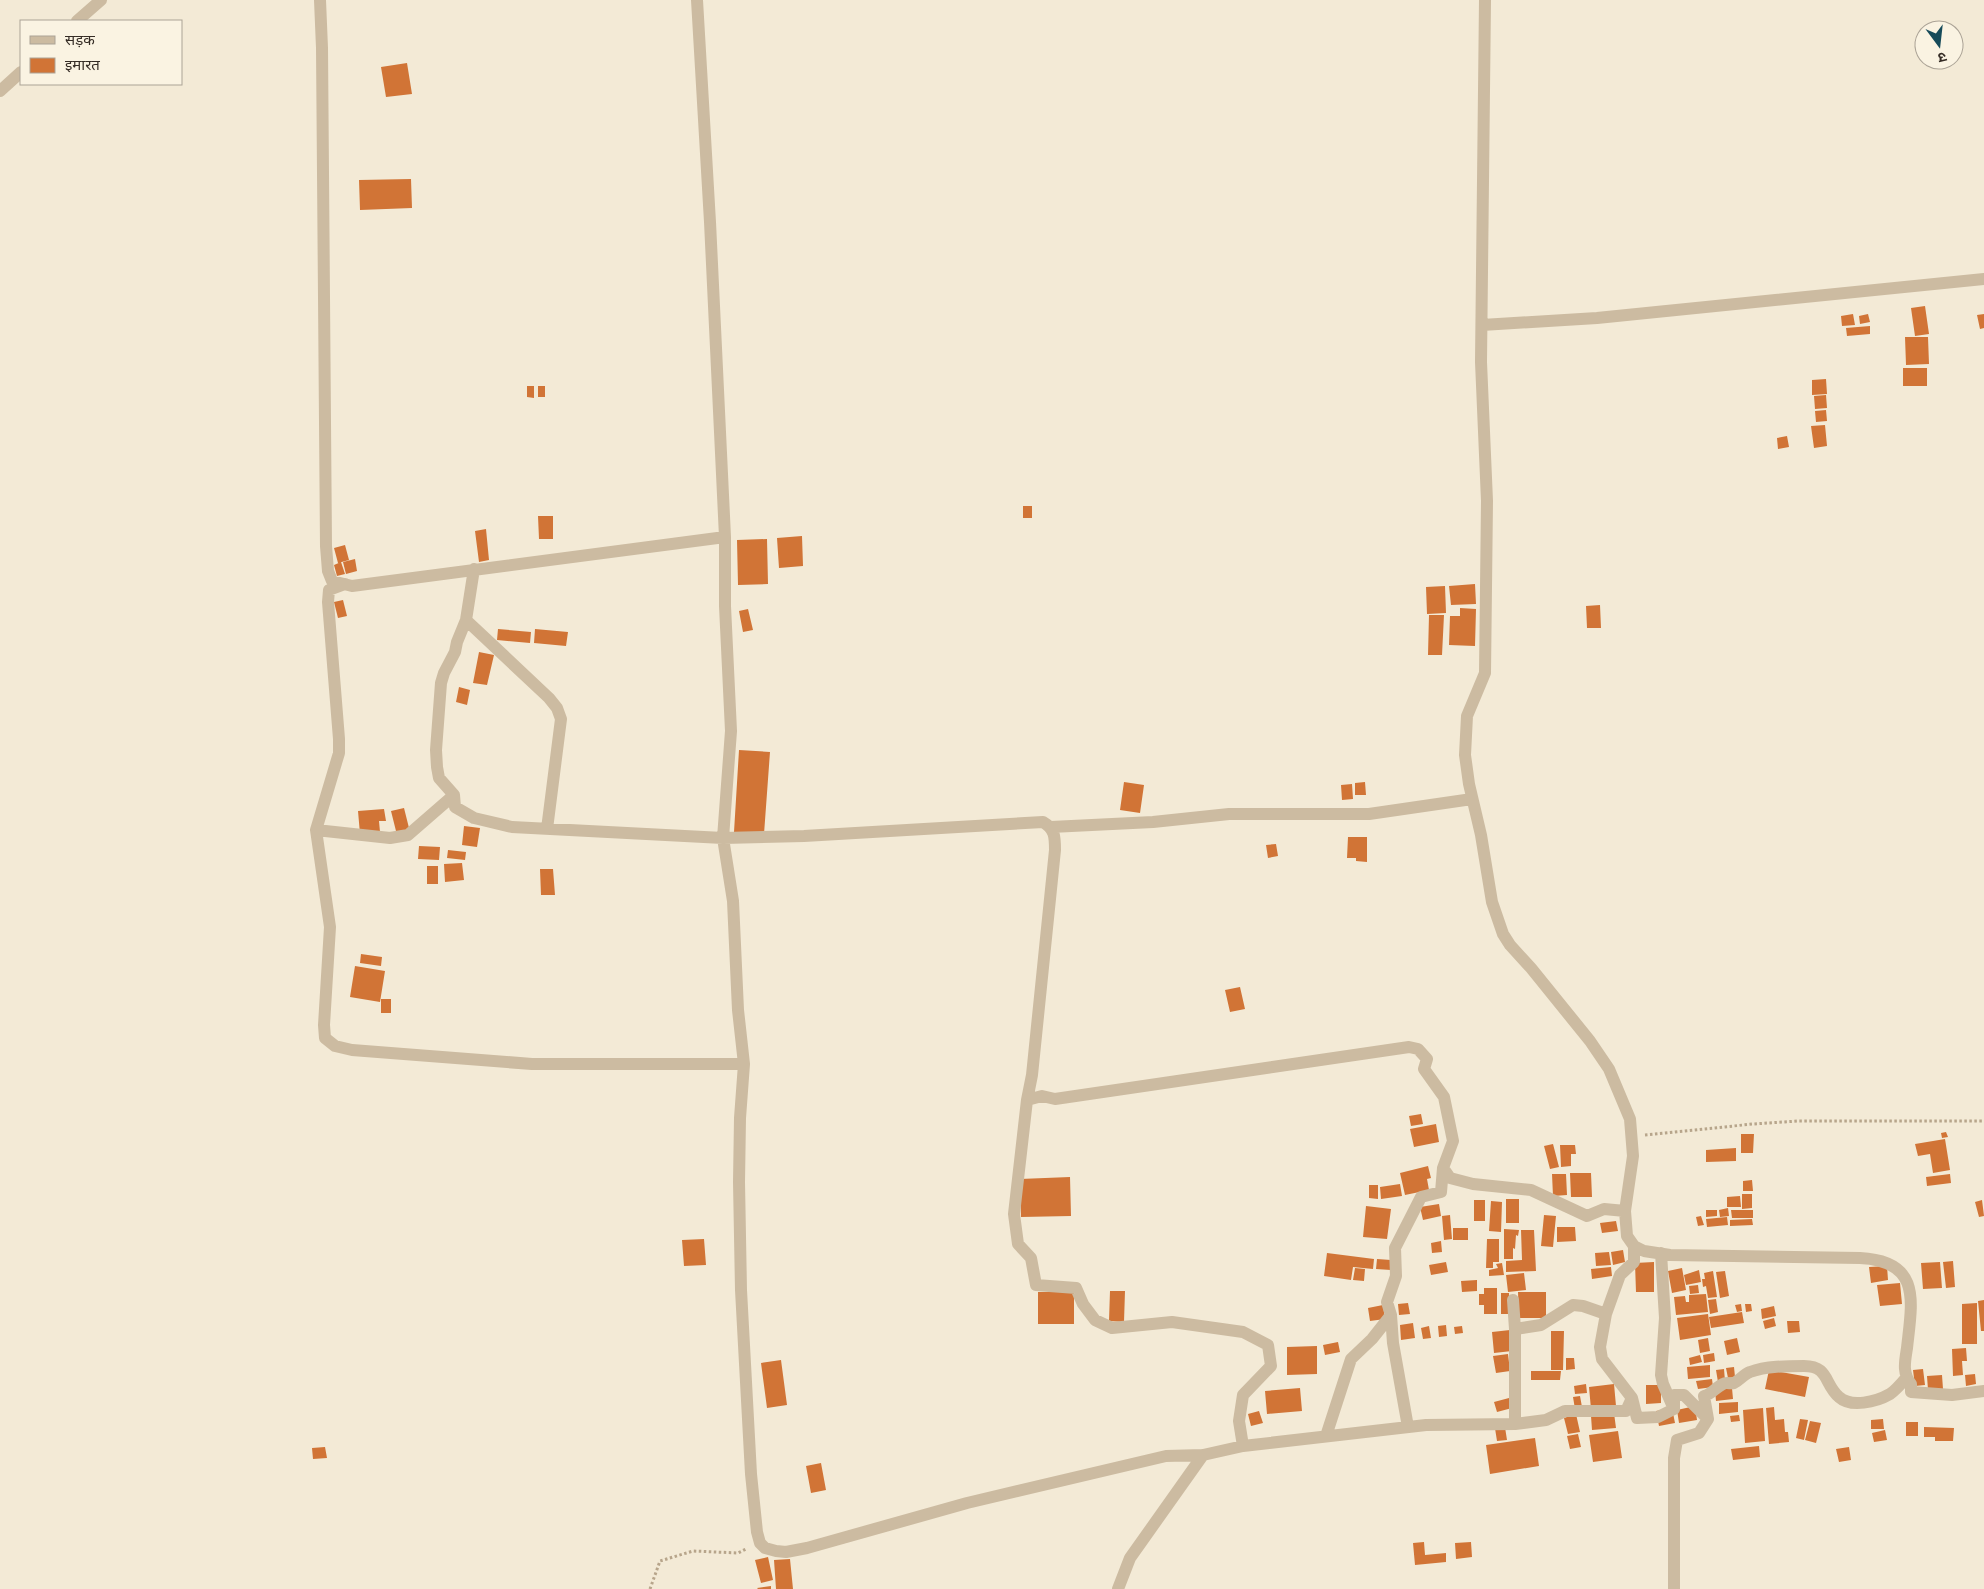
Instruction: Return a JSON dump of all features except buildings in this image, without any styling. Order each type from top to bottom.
[{"type":"street","points":[[78,20],[101,0]]},
{"type":"street","points":[[320,0],[326,546],[328,571],[332,581],[352,586],[474,568],[725,537]]},
{"type":"street","points":[[697,0],[725,537],[725,606],[731,731],[723,838],[733,901],[738,1010],[744,1064],[740,1118],[740,1290],[751,1474],[757,1532],[760,1543],[765,1548],[776,1551],[786,1552],[807,1548],[967,1503],[1166,1456],[1203,1455],[1243,1446],[1426,1425],[1515,1424],[1546,1420],[1565,1411],[1626,1411],[1632,1398]]},
{"type":"street","points":[[1485,0],[1481,362],[1487,501],[1485,674],[1467,716],[1465,755],[1472,799],[1497,920],[1510,945],[1590,1041],[1609,1069],[1630,1120],[1633,1137],[1633,1156],[1625,1211],[1628,1236],[1634,1246],[1634,1262],[1620,1275],[1606,1314],[1600,1347],[1602,1359],[1632,1398],[1637,1418],[1658,1417],[1674,1409]]},
{"type":"street","points":[[0,91],[20,73]]},
{"type":"street","points":[[1482,325],[1606,317],[1984,279]]},
{"type":"street","points":[[474,568],[466,620],[455,652],[444,672],[441,682],[436,750],[439,778],[454,795],[455,806],[474,818],[512,827],[723,838],[804,836],[1028,822],[1043,822],[1051,827],[1055,834],[1055,850],[1032,1075],[1027,1100],[1014,1214],[1018,1244],[1031,1258],[1036,1285],[1076,1288],[1083,1304],[1095,1320],[1112,1328],[1172,1322],[1244,1332],[1268,1345],[1271,1366],[1243,1395],[1239,1421],[1243,1446]]},
{"type":"street","points":[[345,584],[329,590],[328,602],[339,746],[316,830],[330,927],[324,1025],[326,1038],[335,1046],[352,1050],[532,1064],[744,1064]]},
{"type":"street","points":[[466,620],[549,698],[557,708],[561,719],[547,829]]},
{"type":"street","points":[[316,830],[390,838],[408,835],[454,795]]},
{"type":"street","points":[[1051,827],[1153,822],[1229,814],[1369,814],[1472,799]]},
{"type":"street","points":[[1027,1100],[1042,1096],[1055,1099],[1409,1047],[1418,1050],[1444,1097],[1453,1141],[1443,1168],[1441,1192],[1421,1197],[1395,1248],[1396,1276],[1387,1302],[1391,1315],[1393,1343],[1408,1427]]},
{"type":"street","points":[[1443,1168],[1450,1178],[1458,1181],[1531,1190],[1587,1216],[1604,1210],[1625,1211]]},
{"type":"street","points":[[1634,1246],[1644,1251],[1661,1254],[1874,1258],[1887,1262],[1897,1269],[1907,1281],[1911,1291],[1912,1306],[1905,1368],[1906,1378],[1911,1384],[1911,1392],[1952,1395],[1984,1391]]},
{"type":"street","points":[[1661,1254],[1665,1318],[1661,1375],[1674,1409]]},
{"type":"street","points":[[1513,1300],[1515,1329],[1515,1424]]},
{"type":"street","points":[[1515,1329],[1541,1325],[1573,1305],[1583,1306],[1606,1314]]},
{"type":"street","points":[[1326,1436],[1351,1359],[1372,1339],[1391,1315]]},
{"type":"street","points":[[1674,1589],[1674,1458],[1677,1440],[1699,1433],[1708,1419],[1704,1396],[1723,1384],[1735,1382],[1749,1372],[1756,1370],[1806,1366],[1815,1368],[1821,1370],[1826,1376],[1834,1392],[1840,1398],[1856,1403],[1872,1401],[1885,1396],[1897,1388],[1906,1378]]},
{"type":"street","points":[[1674,1409],[1674,1395],[1684,1395],[1708,1419]]},
{"type":"street","points":[[1118,1589],[1130,1558],[1203,1455]]},
{"type":"path","points":[[1633,1137],[1798,1121],[1984,1122]]},
{"type":"path","points":[[650,1589],[660,1561],[692,1550],[738,1553],[760,1543]]}]
